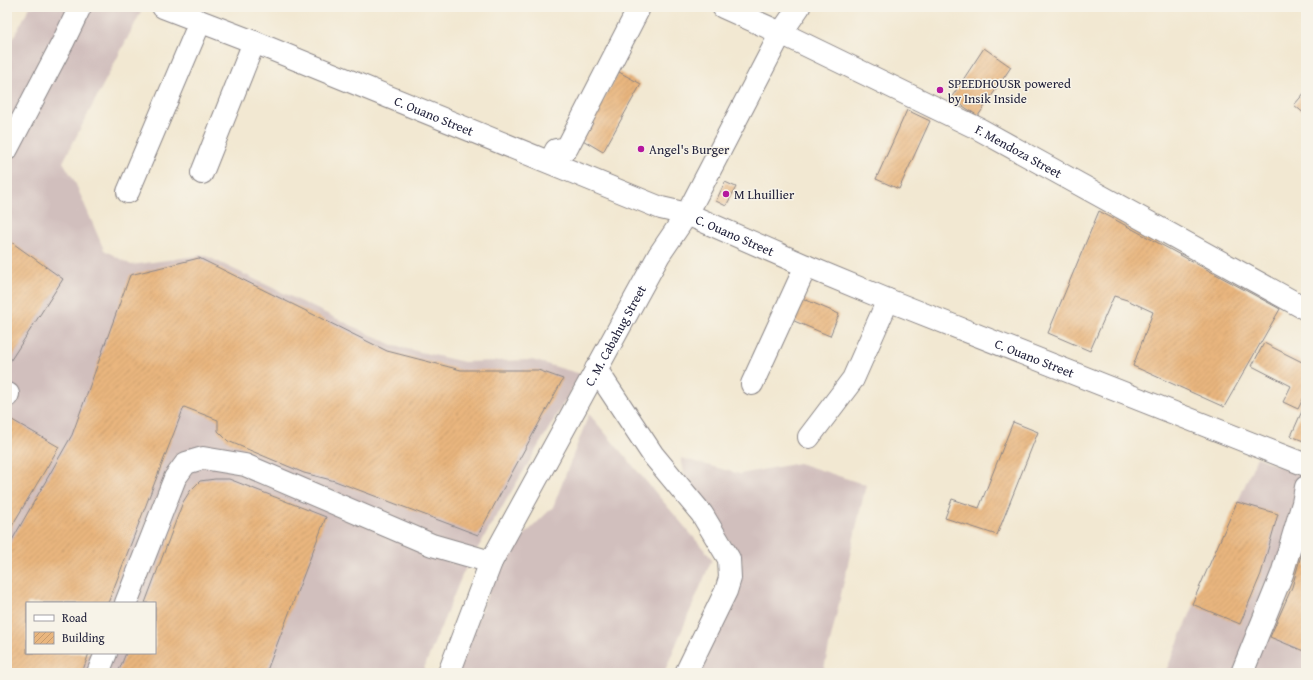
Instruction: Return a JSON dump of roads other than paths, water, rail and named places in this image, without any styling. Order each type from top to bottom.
[{"type":"street","points":[[7,149],[80,7]]},
{"type":"street","name":"C. Ouano Street","points":[[163,7],[561,160],[661,208],[687,214],[888,300],[1306,465]]},
{"type":"street","name":"F. Mendoza Street","points":[[723,7],[781,33],[979,129],[1306,309]]},
{"type":"street","name":"C. M. Cabahug Street","points":[[449,673],[491,562],[659,255],[687,214],[781,33],[799,7]]},
{"type":"street","points":[[561,160],[638,10]]},
{"type":"street","points":[[128,192],[200,22]]},
{"type":"street","points":[[202,173],[254,42]]},
{"type":"street","points":[[752,384],[806,266]]},
{"type":"street","points":[[809,437],[852,379],[888,300]]},
{"type":"street","points":[[596,369],[653,455],[702,514],[729,559],[730,578],[726,591],[686,673]]},
{"type":"street","points":[[126,602],[175,478],[186,464],[202,458],[245,465],[432,545],[491,562]]},
{"type":"street","points":[[1242,673],[1282,574],[1303,503],[1306,487]]},
{"type":"street","points":[[98,673],[106,654]]},
{"type":"place","name":"SPEEDHOUSR powered by Insik Inside","points":[[940,90]]},
{"type":"place","name":"Angel's Burger","points":[[641,149]]},
{"type":"place","name":"M Lhuillier","points":[[726,194]]}]
